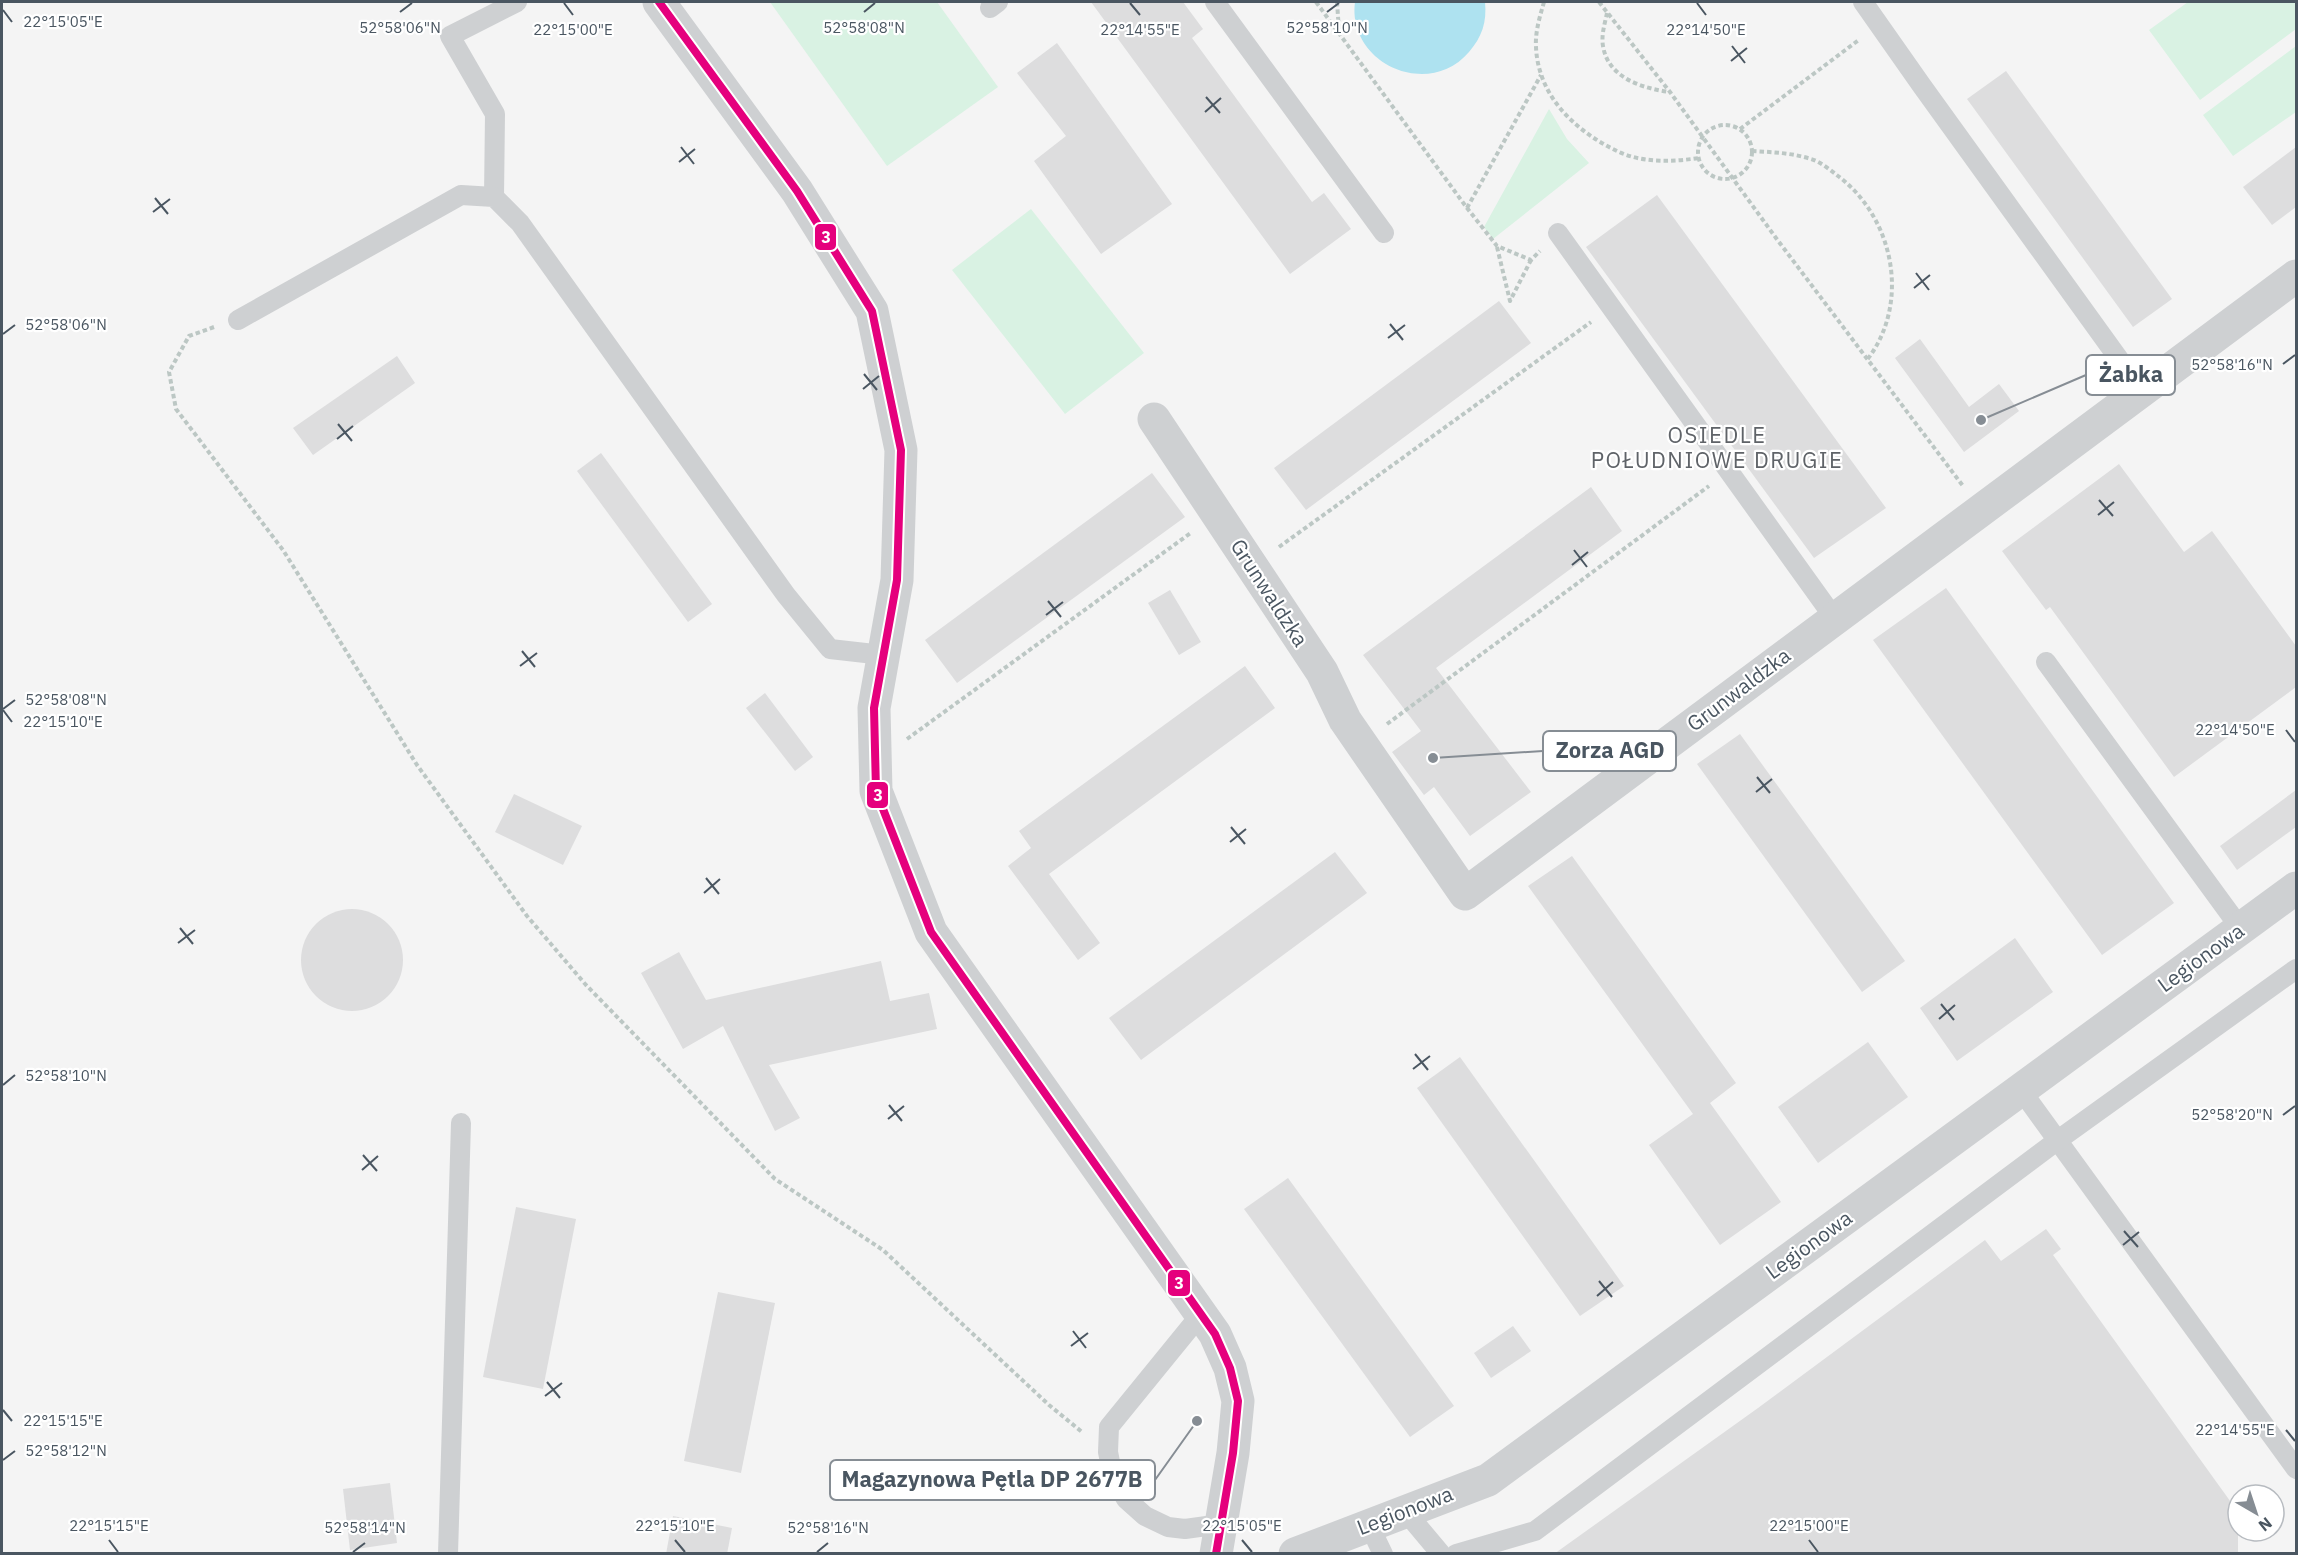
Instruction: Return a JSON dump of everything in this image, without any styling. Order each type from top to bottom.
[{"type":"street","points":[[659,2],[797,191],[872,311],[900,450],[897,580],[874,708],[876,791],[931,933],[1215,1334],[1230,1368],[1238,1401],[1233,1453],[1218,1539]]},
{"type":"street","name":"Grunwaldzka","points":[[1154,419],[1322,672],[1345,720],[1465,894],[2296,276]]},
{"type":"street","name":"Legionowa","points":[[1295,1554],[1376,1539],[1405,1511],[1488,1480],[2241,928],[2295,893]]},
{"type":"lane","points":[[494,197],[495,114],[450,36],[518,2]]},
{"type":"lane","points":[[1215,2],[1384,233]]},
{"type":"lane","points":[[1863,2],[2142,391]]},
{"type":"lane","points":[[238,320],[461,195],[494,197],[520,223],[786,595],[830,649],[883,655]]},
{"type":"lane","points":[[1558,233],[1835,619]]},
{"type":"lane","points":[[2046,662],[2241,928]]},
{"type":"lane","points":[[1456,1554],[1535,1531],[2058,1140],[2296,969]]},
{"type":"lane","points":[[2021,1089],[2296,1469]]},
{"type":"lane","points":[[448,1554],[461,1124]]},
{"type":"lane","points":[[1201,1314],[1109,1427],[1108,1452],[1113,1477],[1126,1499],[1145,1516],[1168,1527],[1185,1529],[1218,1539]]},
{"type":"lane","points":[[1405,1511],[1441,1554]]},
{"type":"path","points":[[1316,2],[1497,246],[1510,301],[1531,260],[1558,233]]},
{"type":"path","points":[[1337,2],[1339,31]]},
{"type":"path","points":[[1544,2],[1536,46],[1541,75],[1555,103],[1580,130],[1617,152],[1663,161],[1699,158]]},
{"type":"path","points":[[1599,2],[1670,92],[1867,360],[1981,510]]},
{"type":"path","points":[[1607,12],[1603,46],[1615,70],[1636,84],[1670,92]]},
{"type":"path","points":[[1740,129],[1880,24]]},
{"type":"path","points":[[1467,208],[1541,75]]},
{"type":"path","points":[[1721,125],[1740,129],[1749,138],[1752,151],[1749,165],[1733,178],[1716,177],[1708,173],[1699,158],[1698,150],[1703,137],[1709,130],[1721,125]]},
{"type":"path","points":[[1752,151],[1783,153],[1812,159],[1849,184],[1870,208],[1879,224],[1888,250],[1892,274],[1890,310],[1877,347],[1867,360]]},
{"type":"path","points":[[1497,246],[1531,260]]},
{"type":"path","points":[[1252,567],[1611,307]]},
{"type":"path","points":[[238,320],[189,336],[169,372],[176,409],[283,550],[417,765],[528,916],[586,985],[776,1179],[883,1250],[1049,1405],[1108,1452]]},
{"type":"path","points":[[1361,743],[1729,471]]},
{"type":"path","points":[[875,763],[1217,514]]},
{"type":"green space","points":[[770,2],[937,2],[998,87],[887,166]]},
{"type":"green space","points":[[2188,2],[2296,2],[2296,29],[2200,100],[2149,30]]},
{"type":"green space","points":[[2296,46],[2296,112],[2233,156],[2203,115]]},
{"type":"green space","points":[[1549,109],[1567,139],[1589,163],[1493,239],[1484,227]]},
{"type":"green space","points":[[1031,209],[1144,353],[1065,414],[952,270]]},
{"type":"water","points":[[1355,2],[1485,2],[1483,29],[1469,52],[1452,66],[1433,73],[1413,73],[1394,68],[1377,57],[1364,42],[1356,24]]},
{"type":"building","points":[[1091,2],[1183,2],[1203,29],[1192,38],[1312,202],[1324,193],[1351,229],[1290,274]]},
{"type":"building","points":[[1057,43],[1172,204],[1101,254],[1034,161],[1066,136],[1017,73]]},
{"type":"building","points":[[2006,71],[2172,299],[2133,327],[1967,99]]},
{"type":"building","points":[[2296,147],[2296,207],[2272,225],[2243,187]]},
{"type":"building","points":[[1657,195],[1886,508],[1814,558],[1586,247]]},
{"type":"building","points":[[1499,301],[1531,343],[1306,510],[1274,468]]},
{"type":"building","points":[[1920,339],[1969,407],[1999,384],[2019,411],[1964,452],[1895,358]]},
{"type":"building","points":[[397,356],[415,383],[313,455],[293,428]]},
{"type":"building","points":[[601,453],[712,604],[688,622],[577,471]]},
{"type":"building","points":[[2119,464],[2184,552],[2212,531],[2296,646],[2296,687],[2174,777],[2050,607],[2046,610],[2002,551]]},
{"type":"building","points":[[1152,473],[1185,517],[957,683],[925,640]]},
{"type":"building","points":[[1591,487],[1622,531],[1436,668],[1531,792],[1470,836],[1434,787],[1424,795],[1392,752],[1421,731],[1363,655]]},
{"type":"building","points":[[1946,588],[2174,903],[2102,955],[1873,640]]},
{"type":"building","points":[[1170,590],[1201,642],[1179,655],[1148,603]]},
{"type":"building","points":[[1245,666],[1275,708],[1049,874],[1100,943],[1078,960],[1008,866],[1031,848],[1019,831]]},
{"type":"building","points":[[765,693],[813,757],[795,771],[746,708]]},
{"type":"building","points":[[1740,734],[1905,961],[1862,992],[1697,764]]},
{"type":"building","points":[[2296,790],[2296,827],[2237,870],[2220,846]]},
{"type":"building","points":[[514,794],[582,826],[563,865],[495,832]]},
{"type":"building","points":[[1335,852],[1367,893],[1141,1060],[1109,1018]]},
{"type":"building","points":[[1572,856],[1736,1083],[1710,1103],[1781,1202],[1720,1245],[1649,1145],[1693,1114],[1528,886]]},
{"type":"building","points":[[352,909],[381,917],[395,931],[403,960],[395,989],[381,1003],[352,1011],[323,1003],[309,989],[301,960],[309,931],[323,917]]},
{"type":"building","points":[[2015,938],[2053,992],[1957,1061],[1920,1008]]},
{"type":"building","points":[[679,952],[706,1000],[881,961],[890,1001],[929,993],[937,1029],[769,1065],[800,1118],[775,1131],[723,1026],[683,1049],[641,973]]},
{"type":"building","points":[[1868,1042],[1908,1097],[1818,1163],[1778,1107]]},
{"type":"building","points":[[1460,1057],[1624,1286],[1580,1316],[1417,1088]]},
{"type":"building","points":[[1288,1178],[1454,1406],[1410,1437],[1244,1209]]},
{"type":"building","points":[[516,1207],[576,1219],[543,1389],[483,1377]]},
{"type":"building","points":[[2046,1229],[2061,1249],[2053,1255],[2226,1495],[2226,1543],[2238,1543],[2238,1554],[1554,1554],[1758,1408],[1985,1240],[2001,1261]]},
{"type":"building","points":[[718,1292],[775,1303],[741,1473],[684,1461]]},
{"type":"building","points":[[1513,1326],[1531,1351],[1491,1378],[1474,1353]]},
{"type":"building","points":[[390,1483],[397,1543],[350,1550],[343,1489]]},
{"type":"building","points":[[673,1516],[732,1528],[727,1554],[666,1554]]},
{"type":"transit line","name":"3","points":[[659,2],[797,191],[872,311],[901,450],[897,580],[874,708],[876,791],[931,932],[1215,1334],[1230,1368],[1238,1401],[1233,1453],[1216,1554]]},
{"type":"place","name":"Żabka","points":[[1981,420]]},
{"type":"place","name":"Zorza AGD","points":[[1433,758]]},
{"type":"place","name":"Magazynowa Pętla DP 2677B","points":[[1197,1421]]},
{"type":"district","name":"OSIEDLE POŁUDNIOWE DRUGIE","points":[[1717,448]]}]
